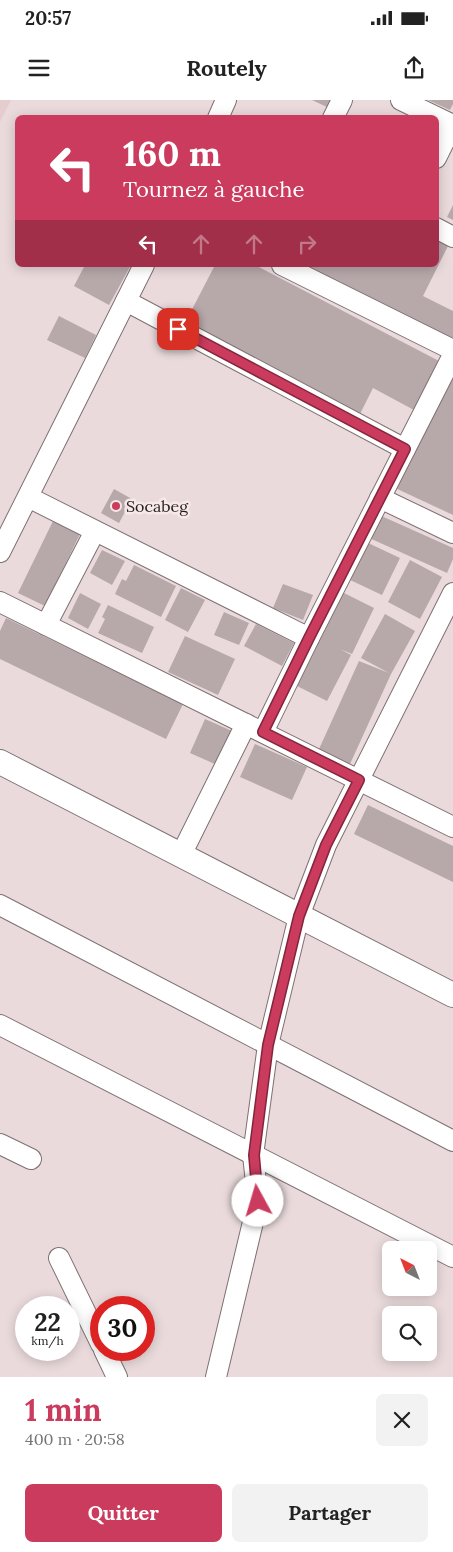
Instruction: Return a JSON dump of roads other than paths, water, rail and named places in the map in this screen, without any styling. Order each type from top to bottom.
[{"type":"street","points":[[334,115],[342,100]]},
{"type":"street","points":[[400,100],[433,115]]},
{"type":"street","points":[[439,118],[453,124],[439,152]]},
{"type":"street","points":[[439,230],[453,237]]},
{"type":"street","points":[[0,552],[143,267]]},
{"type":"street","points":[[286,267],[453,350]]},
{"type":"street","points":[[126,302],[405,449]]},
{"type":"street","points":[[181,856],[254,728],[309,638],[453,355]]},
{"type":"street","points":[[28,497],[309,638]]},
{"type":"street","points":[[380,498],[453,534]]},
{"type":"street","points":[[46,625],[95,531]]},
{"type":"street","points":[[216,1377],[258,1201],[254,1155],[268,1045],[299,916],[326,845],[453,593]]},
{"type":"street","points":[[0,602],[452,825]]},
{"type":"street","points":[[0,762],[453,995]]},
{"type":"street","points":[[0,905],[453,1141]]},
{"type":"street","points":[[0,1025],[453,1257]]},
{"type":"street","points":[[0,1144],[31,1159]]},
{"type":"street","points":[[59,1258],[90,1321]]},
{"type":"street","points":[[109,1361],[117,1377]]},
{"type":"place","name":"Socabeg","points":[[116,506]]}]
